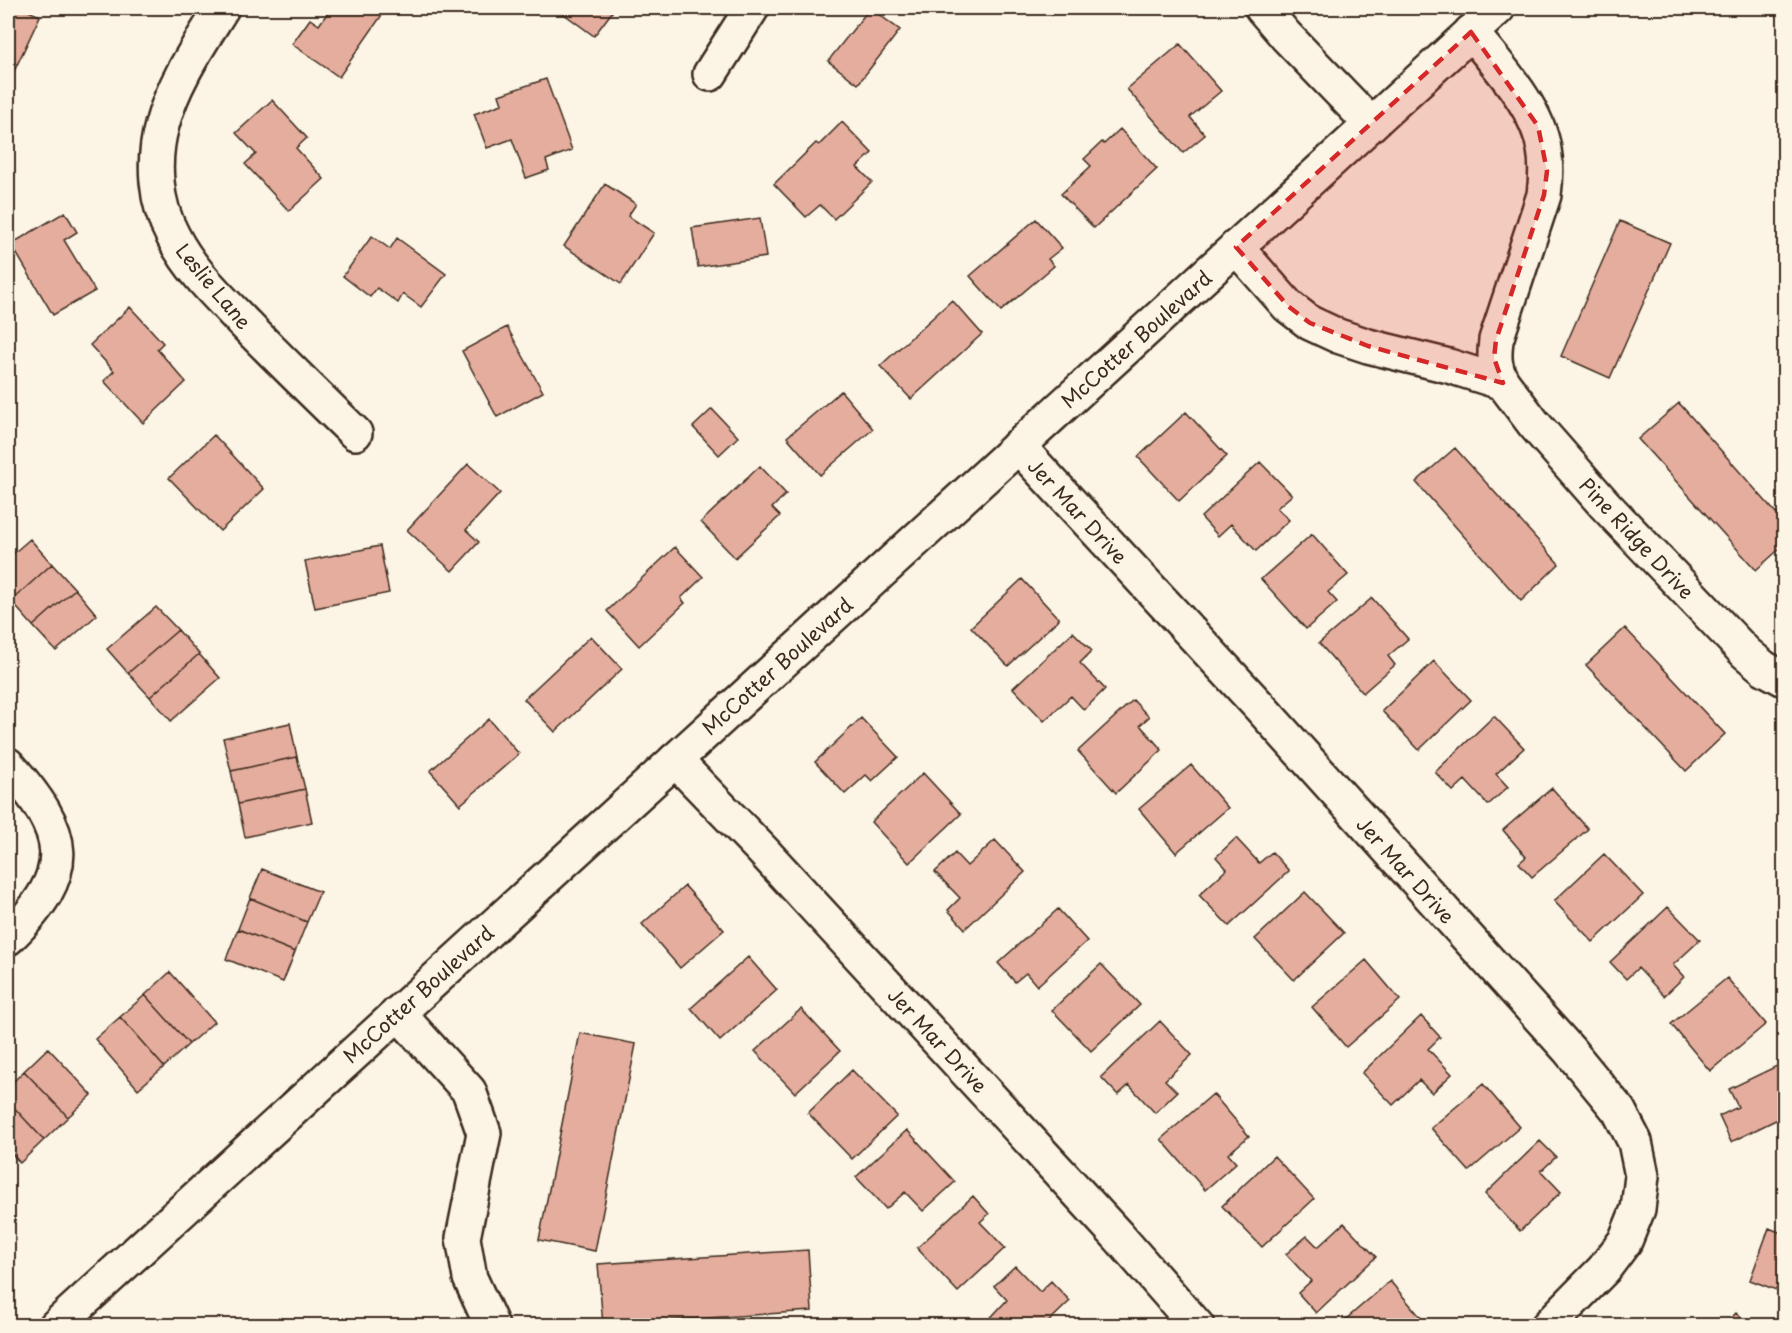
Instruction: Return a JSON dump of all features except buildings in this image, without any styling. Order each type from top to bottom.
[{"type":"street","name":"Leslie Lane","points":[[222,8],[176,87],[161,126],[156,164],[159,201],[172,236],[192,267],[277,357],[356,433]]},
{"type":"street","points":[[710,74],[752,8]]},
{"type":"street","points":[[1262,8],[1371,124]]},
{"type":"street","name":"McCotter Boulevard","points":[[56,1326],[1498,8]]},
{"type":"street","name":"Pine Ridge Drive","points":[[1471,32],[1516,90],[1538,126],[1547,171],[1544,195],[1496,340],[1494,358],[1498,376],[1534,424],[1605,505],[1746,653],[1764,668],[1785,680]]},
{"type":"street","points":[[1236,247],[1287,306],[1310,323],[1368,346],[1468,371],[1503,383]]},
{"type":"street","name":"Jer Mar Drive","points":[[1018,446],[1260,707],[1569,1050],[1619,1111],[1635,1142],[1642,1176],[1638,1209],[1625,1241],[1604,1269],[1548,1326]]},
{"type":"street","name":"Jer Mar Drive","points":[[675,760],[763,851],[1047,1158],[1197,1326]]},
{"type":"street","points":[[8,765],[28,788],[49,819],[57,844],[55,874],[42,900],[8,938]]},
{"type":"street","points":[[398,1013],[470,1091],[484,1133],[463,1238],[470,1278],[492,1326]]},
{"type":"highlighted area","points":[[1471,32],[1538,126],[1547,171],[1544,195],[1496,340],[1494,358],[1503,383],[1368,346],[1310,323],[1288,306],[1236,247]]}]
